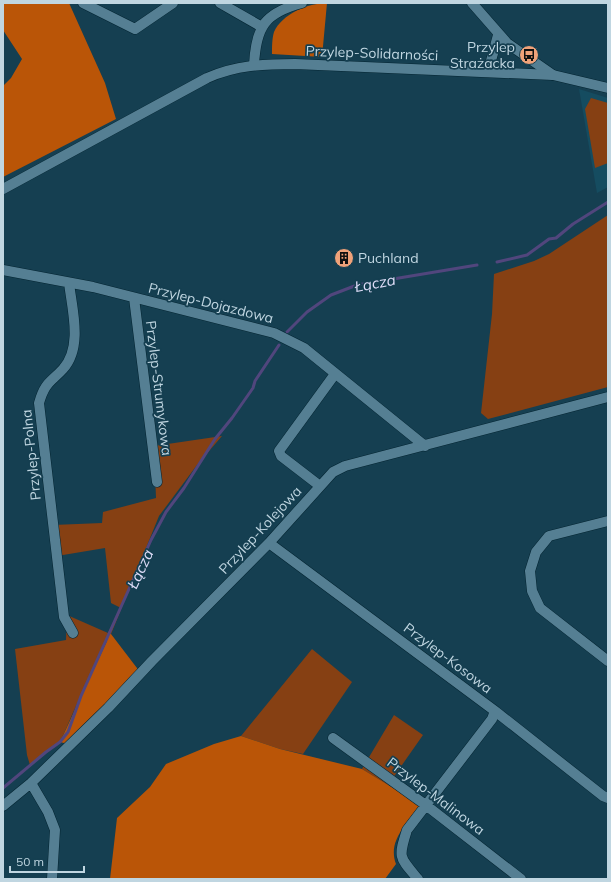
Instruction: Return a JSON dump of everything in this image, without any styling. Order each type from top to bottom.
[{"type":"street","points":[[83,3],[135,29],[173,3]]},
{"type":"street","points":[[220,3],[262,27]]},
{"type":"street","points":[[254,65],[255,48],[262,27],[276,11],[302,3]]},
{"type":"street","points":[[472,3],[498,35],[516,51],[553,75]]},
{"type":"street","points":[[488,72],[498,35]]},
{"type":"street","name":"Przylep-Solidarności","points":[[3,189],[207,78],[234,68],[254,65],[295,64],[553,75],[608,88]]},
{"type":"street","name":"Przylep-Dojazdowa","points":[[3,270],[69,282],[274,333],[304,348],[424,446]]},
{"type":"street","name":"Przylep-Polna","points":[[69,282],[74,344],[71,356],[63,368],[51,378],[43,390],[39,403],[64,618],[73,633]]},
{"type":"street","name":"Przylep-Strumykowa","points":[[134,298],[157,482]]},
{"type":"street","points":[[320,486],[281,456],[279,451],[335,374]]},
{"type":"street","name":"Przylep-Kolejowa","points":[[3,806],[31,783],[108,708],[152,661],[269,543],[333,472],[345,466],[608,397]]},
{"type":"street","points":[[608,521],[549,536],[536,552],[530,571],[532,590],[540,608],[608,661]]},
{"type":"street","name":"Przylep-Kosowa","points":[[269,543],[495,711],[603,796],[608,798]]},
{"type":"street","points":[[418,879],[405,864],[400,852],[407,830],[427,806],[492,719],[495,711]]},
{"type":"street","name":"Przylep-Malinowa","points":[[333,738],[427,806],[520,879]]},
{"type":"street","points":[[31,783],[48,812],[55,830],[52,879]]},
{"type":"shaded area","points":[[3,3],[69,3],[105,83],[116,119],[3,177],[3,86],[11,78],[22,59],[3,30]]},
{"type":"shaded area","points":[[327,3],[322,57],[272,54],[272,40],[274,32],[283,20],[304,7]]},
{"type":"shaded area","points":[[579,89],[608,98],[608,187],[597,193]]},
{"type":"shaded area","points":[[591,98],[608,103],[608,163],[595,168],[585,109]]},
{"type":"shaded area","points":[[608,215],[608,387],[488,419],[481,413],[492,314],[494,274],[534,261],[549,254]]},
{"type":"shaded area","points":[[222,436],[197,465],[159,516],[111,634],[108,634],[60,742],[30,765],[27,755],[15,649],[66,640],[67,615],[108,633],[121,608],[111,603],[105,548],[57,556],[53,525],[102,523],[103,512],[156,498],[154,446]]},
{"type":"shaded area","points":[[108,634],[111,634],[140,672],[68,744],[60,742],[107,641]]},
{"type":"shaded area","points":[[312,649],[352,682],[303,754],[280,749],[241,736]]},
{"type":"shaded area","points":[[394,715],[423,735],[388,785],[362,769]]},
{"type":"shaded area","points":[[241,736],[280,749],[362,769],[421,805],[400,832],[394,847],[396,864],[385,879],[110,879],[117,818],[150,787],[166,764],[214,744]]},
{"type":"waterway","name":"Łącza","points":[[497,262],[527,255],[549,239],[556,238],[573,224],[608,202]]},
{"type":"waterway","name":"Łącza","points":[[287,332],[307,312],[331,295],[357,285],[477,265]]},
{"type":"waterway","name":"Łącza","points":[[3,788],[60,742],[68,732],[81,696],[151,540],[166,512],[184,488],[215,439],[253,388],[255,381],[279,345]]},
{"type":"place","name":"Przylep Strażacka","points":[[529,55]]},
{"type":"place","name":"Puchland","points":[[344,258]]}]
